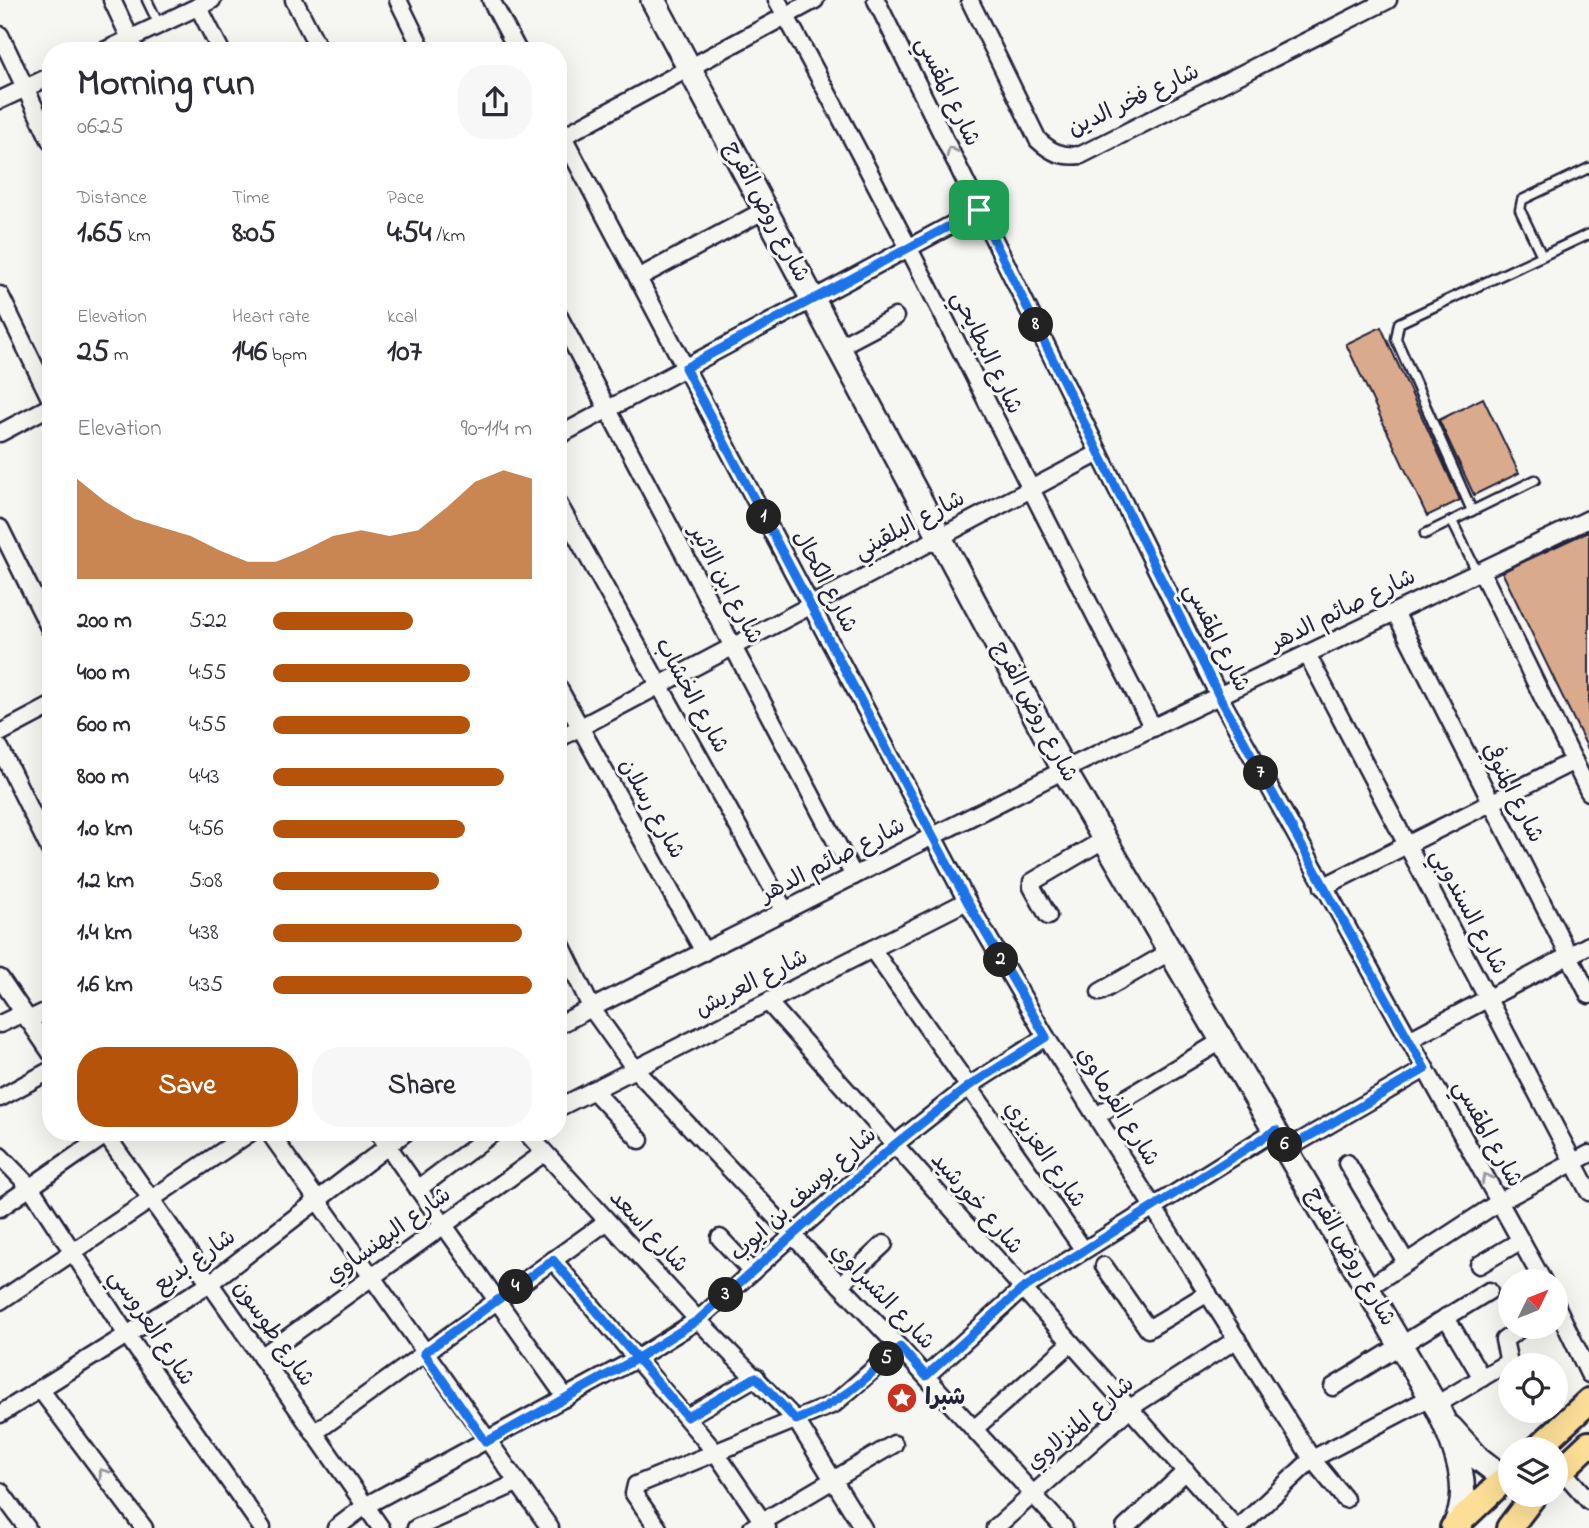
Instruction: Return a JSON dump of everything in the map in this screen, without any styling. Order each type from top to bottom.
[{"type":"main road","points":[[1550,1437],[1589,1401]]},
{"type":"main road","points":[[1568,1464],[1589,1444]]},
{"type":"main road","points":[[1453,1527],[1498,1484]]},
{"type":"main road","points":[[1508,1528],[1525,1507]]},
{"type":"street","points":[[112,0],[132,42]]},
{"type":"street","points":[[294,0],[315,42]]},
{"type":"street","points":[[398,0],[419,42]]},
{"type":"street","points":[[491,0],[513,42]]},
{"type":"street","name":"شارع روض الفرج","points":[[653,0],[1064,770],[1369,1287],[1435,1404],[1478,1458],[1498,1470]]},
{"type":"street","name":"شارع البطايحي","points":[[777,0],[909,248],[1028,489],[1153,728]]},
{"type":"street","points":[[567,131],[690,70],[815,0]]},
{"type":"street","name":"شارع المقسي","points":[[876,0],[1219,696],[1536,1269]]},
{"type":"street","name":"شارع فخر الدين","points":[[970,1],[1038,140],[1050,151],[1065,157],[1082,155],[1388,0]]},
{"type":"street","points":[[137,42],[159,25],[205,3],[218,42]]},
{"type":"street","points":[[0,35],[42,123]]},
{"type":"street","points":[[0,100],[42,80]]},
{"type":"street","name":"شارع الكحال","points":[[567,147],[932,836]]},
{"type":"street","points":[[638,278],[765,210]]},
{"type":"street","points":[[567,431],[979,210]]},
{"type":"street","points":[[0,295],[42,381]]},
{"type":"street","points":[[838,347],[895,317]]},
{"type":"street","name":"شارع ابن الاثير","points":[[567,332],[854,876]]},
{"type":"street","points":[[0,433],[42,411]]},
{"type":"street","name":"شارع البلقيني","points":[[567,734],[1099,453]]},
{"type":"street","name":"شارع الخشاب","points":[[567,519],[785,911]]},
{"type":"street","name":"شارع صائم الدهر","points":[[592,1009],[1064,770],[1589,519]]},
{"type":"street","points":[[0,528],[42,613]]},
{"type":"street","points":[[1479,571],[1589,792]]},
{"type":"street","name":"شارع المنوفي","points":[[1395,612],[1589,995]]},
{"type":"street","name":"شارع السندوبي","points":[[1307,654],[1589,1192]]},
{"type":"street","name":"شارع رسلان","points":[[567,703],[704,952]]},
{"type":"street","points":[[0,733],[42,711]]},
{"type":"street","points":[[0,748],[42,834]]},
{"type":"street","points":[[1323,887],[1574,761]]},
{"type":"street","name":"شارع الفرماوي","points":[[932,836],[1046,1037],[1312,1459],[1345,1499]]},
{"type":"street","points":[[1048,916],[1032,887],[1032,882],[1105,839]]},
{"type":"street","name":"شارع العريش","points":[[567,1103],[967,901]]},
{"type":"street","points":[[1409,1040],[1589,945]]},
{"type":"street","name":"شارع العزيزي","points":[[872,949],[1083,1249]]},
{"type":"street","points":[[1100,992],[1171,951]]},
{"type":"street","name":"شارع الشبراوي","points":[[567,957],[592,1009],[635,1069],[900,1347],[1064,1528]]},
{"type":"street","points":[[0,978],[42,1040]]},
{"type":"street","name":"شارع خورشيد","points":[[768,1002],[1021,1290],[1237,1528]]},
{"type":"street","points":[[567,1022],[592,1009]]},
{"type":"street","points":[[0,1024],[42,1012]]},
{"type":"street","name":"شارع يوسف بن ايوب","points":[[336,1528],[365,1506],[636,1359],[698,1320],[894,1145],[969,1086],[1046,1037]]},
{"type":"street","points":[[1096,1116],[1223,1040]]},
{"type":"street","points":[[926,1376],[1021,1290],[1152,1205],[1425,1069]]},
{"type":"street","points":[[0,1098],[42,1075]]},
{"type":"street","points":[[593,1090],[640,1140]]},
{"type":"street","points":[[0,1208],[96,1141]]},
{"type":"street","name":"شارع طوسون","points":[[112,1141],[381,1528]]},
{"type":"street","points":[[0,1301],[238,1141]]},
{"type":"street","points":[[275,1141],[486,1442],[550,1528]]},
{"type":"street","points":[[384,1141],[566,1398]]},
{"type":"street","name":"شارع بديع","points":[[0,1414],[210,1283],[394,1141]]},
{"type":"street","points":[[418,1189],[482,1141]]},
{"type":"street","name":"شارع اسعد","points":[[534,1141],[698,1320],[796,1420],[863,1528]]},
{"type":"street","name":"شارع البهنساوي","points":[[261,1357],[544,1153]]},
{"type":"street","points":[[1369,1287],[1499,1202],[1589,1154]]},
{"type":"street","name":"شارع العروسي","points":[[0,1156],[31,1188],[127,1335],[262,1528]]},
{"type":"street","points":[[1347,1163],[1406,1262]]},
{"type":"street","points":[[314,1433],[606,1222]]},
{"type":"street","points":[[720,1238],[752,1272]]},
{"type":"street","points":[[1479,1265],[1520,1241]]},
{"type":"street","points":[[840,1285],[884,1244]]},
{"type":"street","points":[[553,1260],[716,1453],[761,1526],[894,1444]]},
{"type":"street","points":[[1104,1266],[1148,1329],[1208,1293]]},
{"type":"street","points":[[1333,1387],[1489,1291]]},
{"type":"street","points":[[1446,1317],[1482,1378]]},
{"type":"street","points":[[1568,1331],[1589,1374]]},
{"type":"street","name":"شارع المنزلاوي","points":[[995,1528],[1130,1408],[1237,1339]]},
{"type":"street","points":[[1237,1528],[1312,1459],[1435,1404],[1507,1362],[1505,1339]]},
{"type":"street","points":[[974,1429],[1071,1343]]},
{"type":"street","points":[[658,1528],[634,1494],[639,1483],[834,1404],[900,1347]]},
{"type":"street","points":[[687,1417],[756,1377]]},
{"type":"street","points":[[40,1390],[144,1528]]},
{"type":"street","name":"شارع روض الفرج","points":[[1435,1404],[1460,1471],[1461,1515],[1453,1527]]},
{"type":"street","points":[[1125,1528],[1186,1471]]},
{"type":"street","points":[[1568,1481],[1589,1501]]},
{"type":"street","points":[[416,1528],[517,1483]]},
{"type":"street","points":[[0,1490],[27,1528]]},
{"type":"lane","points":[[147,0],[159,25]]},
{"type":"lane","points":[[1542,256],[1520,210],[1522,200],[1589,168]]},
{"type":"lane","points":[[1472,511],[1396,339],[1396,331],[1405,319],[1589,234]]},
{"type":"lane","points":[[1425,534],[1535,480]]},
{"type":"lane","points":[[1452,521],[1479,571]]},
{"type":"building","points":[[1381,327],[1460,500],[1427,516],[1346,344]]},
{"type":"building","points":[[1483,398],[1519,473],[1474,495],[1439,420]]},
{"type":"building","points":[[1589,531],[1589,751],[1502,572]]},
{"type":"place","name":"شبرا","points":[[902,1398]]},
{"type":"route","points":[[979,210],[685,368],[967,901],[1046,1037],[969,1086],[894,1145],[698,1320],[636,1359],[486,1442],[424,1353],[553,1260],[636,1359],[687,1417],[756,1377],[796,1420],[834,1404],[900,1347],[926,1376],[1021,1290],[1152,1205],[1276,1130],[1287,1149],[1425,1069],[1219,696],[979,210]]}]
